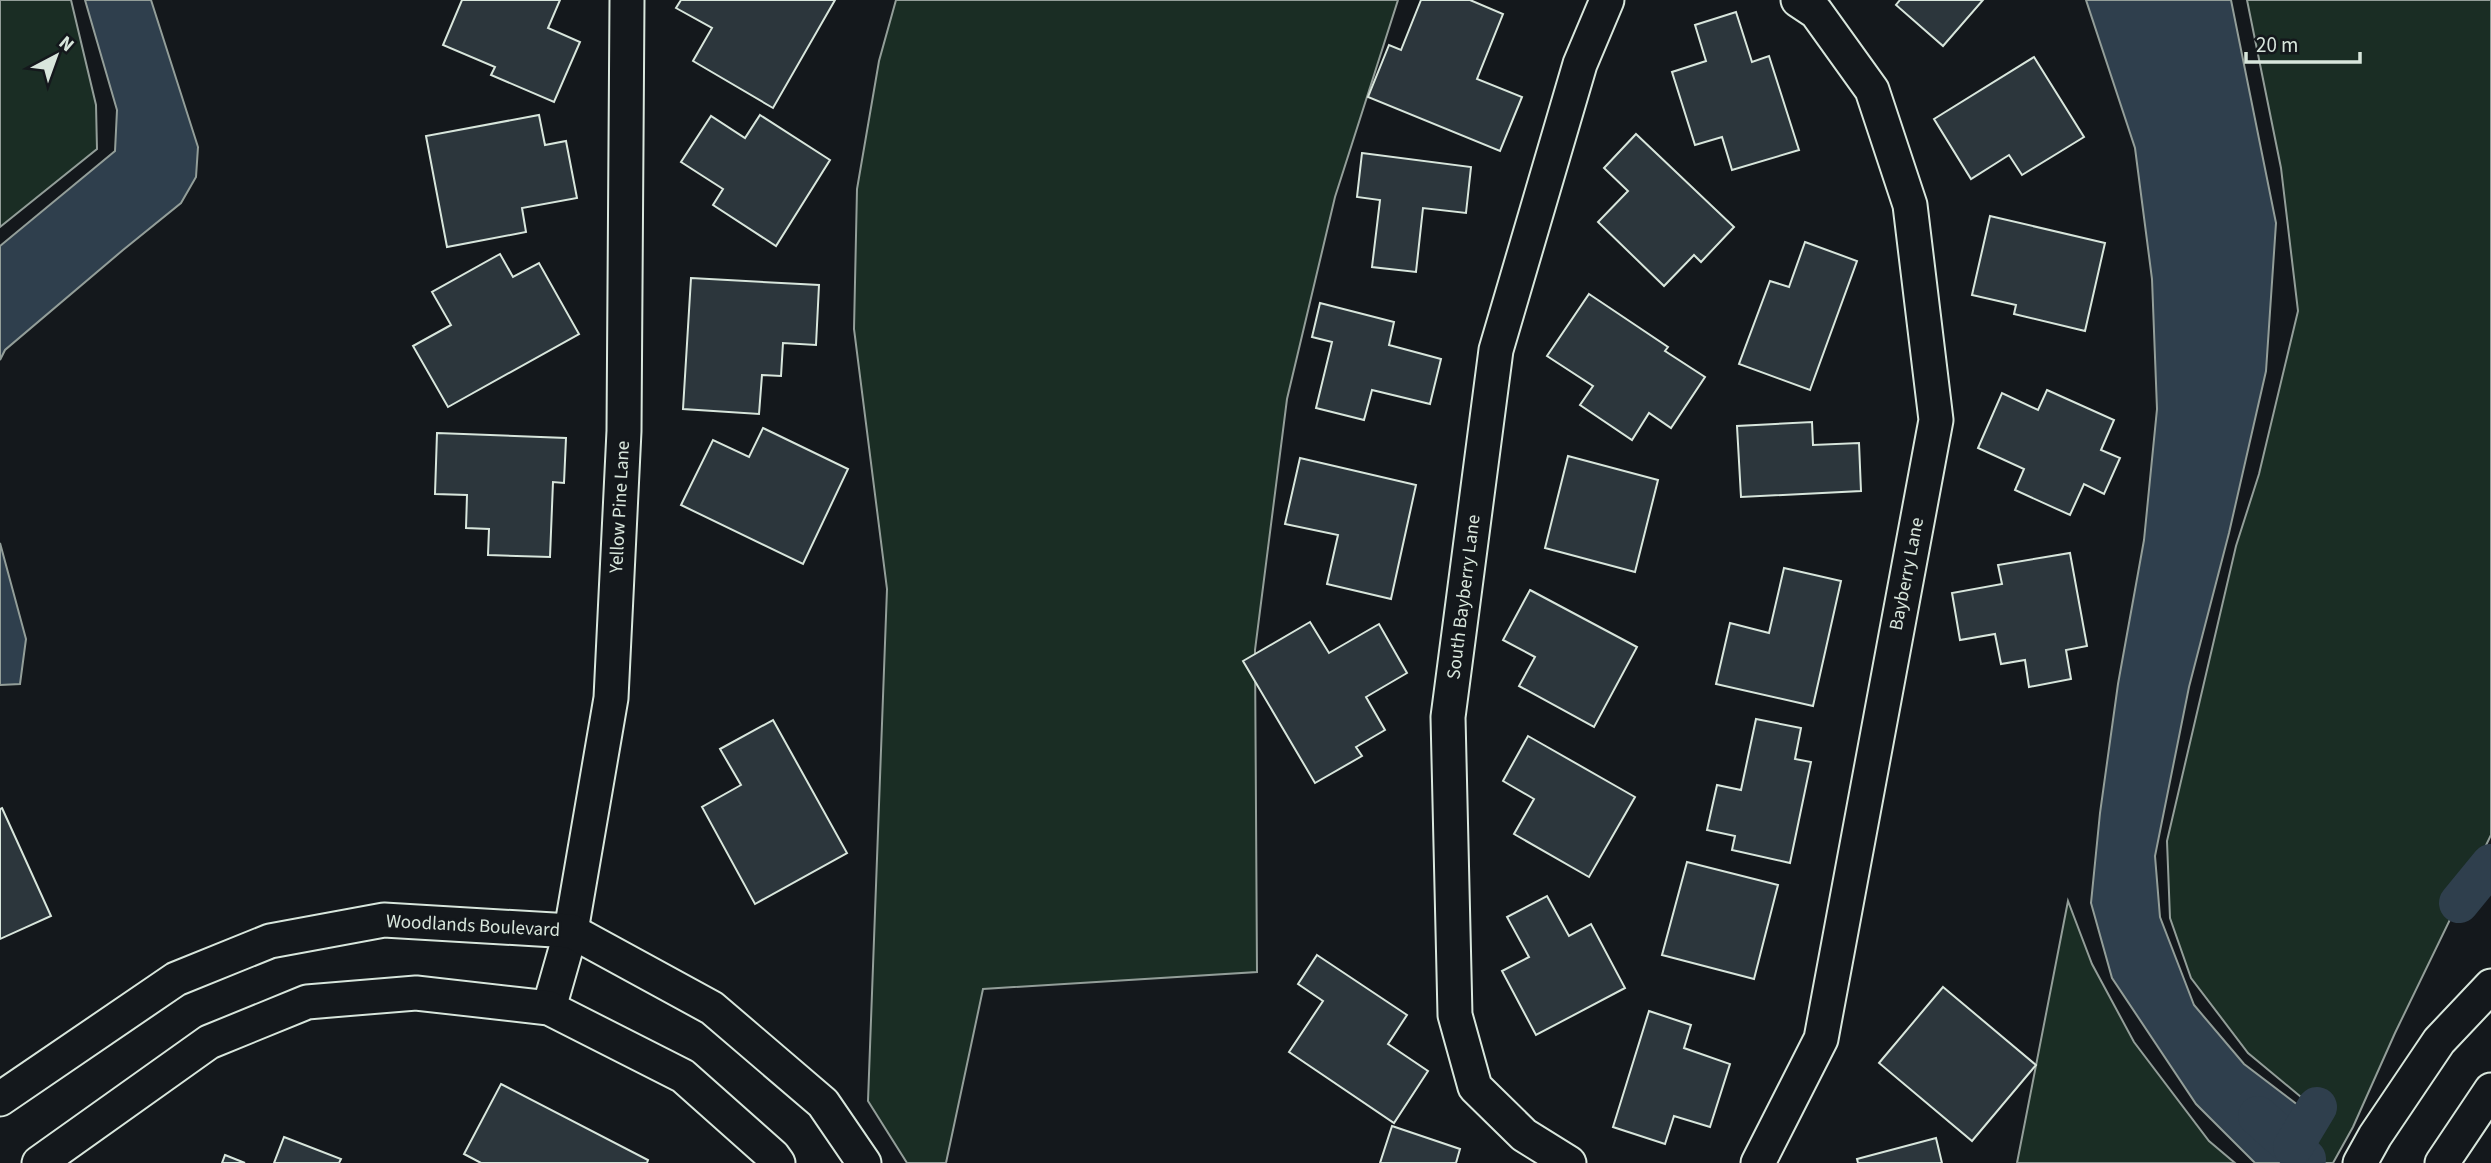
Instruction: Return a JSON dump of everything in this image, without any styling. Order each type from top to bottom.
[{"type":"street","name":"Yellow Pine Lane","points":[[549,1008],[571,931],[611,698],[624,431],[627,0]]},
{"type":"street","name":"South Bayberry Lane","points":[[1569,1163],[1524,1135],[1475,1087],[1471,1074],[1455,1015],[1448,717],[1496,350],[1580,64],[1607,0]]},
{"type":"street","name":"Bayberry Lane","points":[[1758,1163],[1821,1039],[1936,420],[1910,205],[1872,90],[1816,12],[1798,0]]},
{"type":"street","name":"Woodlands Boulevard","points":[[0,1099],[176,979],[270,941],[384,920],[571,931],[712,1008],[823,1104],[864,1163]]},
{"type":"street","points":[[2360,1163],[2439,1041],[2491,986]]},
{"type":"street","points":[[39,1163],[209,1042],[307,1002],[416,993],[549,1008],[683,1076],[778,1163]]},
{"type":"street","points":[[2442,1163],[2491,1090]]},
{"type":"green space","points":[[0,0],[71,0],[96,105],[97,149],[0,227]]},
{"type":"green space","points":[[896,0],[1398,0],[1335,197],[1287,399],[1255,650],[1257,972],[983,989],[946,1163],[907,1163],[868,1101],[887,589],[854,329],[857,189],[879,61]]},
{"type":"green space","points":[[2247,0],[2491,0],[2491,835],[2395,1033],[2353,1127],[2333,1163],[2304,1163],[2331,1117],[2301,1097],[2248,1053],[2191,978],[2170,918],[2167,841],[2236,546],[2259,474],[2298,311],[2281,168]]},
{"type":"green space","points":[[2068,901],[2092,964],[2134,1042],[2209,1141],[2235,1163],[2017,1163]]},
{"type":"water","points":[[85,0],[151,0],[198,147],[196,177],[181,203],[5,350],[0,360],[0,246],[115,151],[117,110]]},
{"type":"water","points":[[2086,0],[2231,0],[2276,223],[2266,371],[2229,533],[2189,687],[2155,856],[2160,917],[2194,1005],[2244,1064],[2319,1121],[2290,1163],[2255,1163],[2196,1104],[2112,978],[2091,903],[2118,684],[2144,540],[2157,409],[2152,279],[2135,148]]},
{"type":"water","points":[[0,543],[26,639],[20,684],[0,685]]},
{"type":"building","points":[[462,0],[560,0],[548,28],[580,42],[554,102],[491,75],[495,67],[443,45]]},
{"type":"building","points":[[681,0],[835,0],[773,108],[693,61],[712,28],[676,8]]},
{"type":"building","points":[[1421,0],[1470,0],[1503,14],[1477,79],[1522,97],[1500,151],[1368,97],[1389,45],[1401,50]]},
{"type":"building","points":[[1900,0],[1983,0],[1943,46],[1896,5]]},
{"type":"building","points":[[1736,12],[1752,62],[1769,56],[1799,150],[1732,170],[1722,137],[1695,145],[1672,72],[1706,61],[1695,25]]},
{"type":"building","points":[[2034,57],[2084,137],[2022,175],[2009,155],[1971,179],[1934,119]]},
{"type":"building","points":[[539,115],[545,145],[566,141],[577,198],[522,208],[526,232],[447,247],[426,136]]},
{"type":"building","points":[[760,115],[830,160],[776,246],[713,205],[723,189],[681,162],[711,116],[745,138]]},
{"type":"building","points":[[1636,134],[1734,227],[1701,262],[1694,255],[1664,286],[1598,222],[1628,191],[1604,168]]},
{"type":"building","points":[[1362,153],[1471,167],[1466,213],[1423,208],[1416,272],[1372,267],[1380,200],[1357,197]]},
{"type":"building","points":[[1990,216],[2105,243],[2085,331],[2014,314],[2016,305],[1972,295]]},
{"type":"building","points":[[1805,242],[1857,261],[1810,390],[1739,364],[1770,281],[1789,287]]},
{"type":"building","points":[[500,254],[513,277],[539,263],[579,334],[448,407],[413,346],[451,325],[432,292]]},
{"type":"building","points":[[691,278],[819,285],[816,345],[783,343],[781,376],[762,375],[759,414],[683,409]]},
{"type":"building","points":[[1589,294],[1668,347],[1665,351],[1705,377],[1671,428],[1649,413],[1632,440],[1580,405],[1593,386],[1547,356]]},
{"type":"building","points":[[1320,303],[1394,322],[1389,345],[1441,359],[1430,404],[1372,390],[1364,420],[1316,408],[1332,342],[1312,337]]},
{"type":"building","points":[[2047,390],[2114,420],[2101,450],[2120,458],[2104,494],[2084,484],[2070,515],[2015,490],[2024,469],[1978,448],[2002,393],[2038,410]]},
{"type":"building","points":[[1812,422],[1813,445],[1859,443],[1861,491],[1741,497],[1737,426]]},
{"type":"building","points":[[763,428],[848,469],[803,564],[681,505],[713,440],[749,457]]},
{"type":"building","points":[[437,433],[566,438],[564,483],[553,482],[550,557],[488,555],[489,529],[466,528],[467,495],[435,494]]},
{"type":"building","points":[[1568,456],[1658,480],[1635,572],[1545,548]]},
{"type":"building","points":[[1300,458],[1416,485],[1391,599],[1327,584],[1338,535],[1285,524]]},
{"type":"building","points":[[2070,553],[2087,646],[2066,650],[2071,679],[2029,687],[2025,660],[2001,664],[1995,634],[1960,640],[1952,593],[2002,584],[1998,565]]},
{"type":"building","points":[[1784,568],[1841,581],[1813,706],[1716,684],[1730,623],[1769,633]]},
{"type":"building","points":[[1530,590],[1637,647],[1594,727],[1519,686],[1535,657],[1503,640]]},
{"type":"building","points":[[1310,622],[1329,653],[1379,624],[1407,673],[1366,697],[1385,730],[1356,747],[1362,756],[1315,783],[1243,661]]},
{"type":"building","points":[[1756,719],[1801,728],[1795,759],[1811,762],[1790,863],[1732,850],[1735,836],[1707,830],[1717,785],[1741,790]]},
{"type":"building","points":[[773,720],[847,853],[755,904],[702,807],[741,785],[720,749]]},
{"type":"building","points":[[1528,736],[1635,797],[1589,877],[1514,834],[1534,799],[1503,781]]},
{"type":"building","points":[[2,808],[51,916],[0,939],[0,809]]},
{"type":"building","points":[[1687,862],[1778,885],[1754,979],[1662,955]]},
{"type":"building","points":[[1547,896],[1569,936],[1591,924],[1625,988],[1536,1035],[1502,971],[1529,957],[1507,917]]},
{"type":"building","points":[[1317,955],[1407,1015],[1388,1044],[1428,1071],[1394,1123],[1289,1052],[1323,1001],[1298,984]]},
{"type":"building","points":[[1943,987],[2036,1065],[1972,1141],[1879,1063]]},
{"type":"building","points":[[1649,1011],[1691,1025],[1684,1048],[1730,1064],[1710,1127],[1674,1116],[1665,1144],[1613,1127]]},
{"type":"building","points":[[501,1084],[648,1160],[647,1163],[481,1163],[464,1154]]},
{"type":"building","points":[[1392,1126],[1460,1149],[1456,1163],[1380,1163]]},
{"type":"building","points":[[284,1137],[341,1159],[339,1163],[274,1163]]},
{"type":"building","points":[[1936,1138],[1942,1163],[1858,1163],[1857,1159]]},
{"type":"building","points":[[225,1155],[245,1163],[222,1163]]},
{"type":"waterway","points":[[2459,903],[2491,864]]},
{"type":"waterway","points":[[2293,1147],[2317,1107]]},
{"type":"waterway","points":[[2258,1116],[2306,1159]]}]
